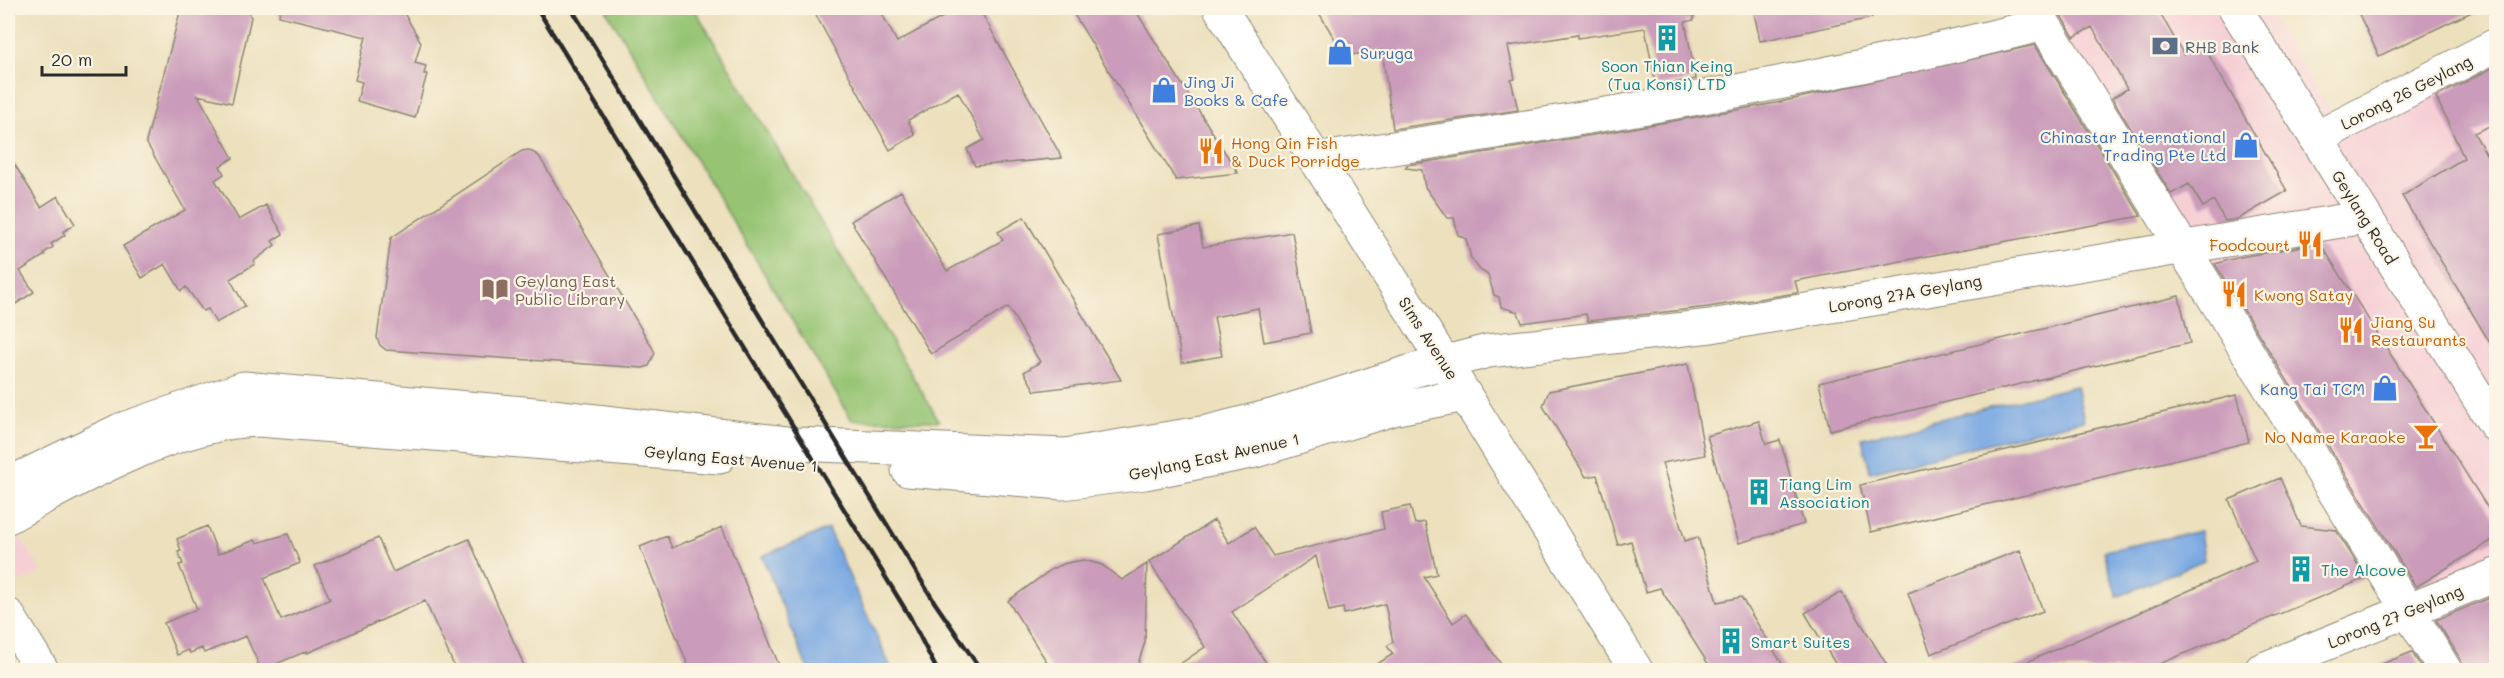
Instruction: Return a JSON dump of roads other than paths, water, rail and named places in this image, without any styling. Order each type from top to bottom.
[{"type":"street","name":"Sims Avenue","points":[[1220,8],[1636,670]]},
{"type":"street","name":"Geylang Road","points":[[2235,8],[2496,426]]},
{"type":"street","points":[[1315,160],[1715,95],[1980,41],[2039,16],[2445,670]]},
{"type":"street","name":"Lorong 26 Geylang","points":[[2316,138],[2496,45]]},
{"type":"street","name":"Lorong 27A Geylang","points":[[1444,362],[1488,351],[1705,327],[2365,218]]},
{"type":"street","name":"Geylang East Avenue 1","points":[[8,484],[120,430],[244,388],[535,414],[795,444],[1065,455],[1207,432],[1275,415],[1444,362]]},
{"type":"street","name":"Geylang East Avenue 1","points":[[8,517],[121,459],[176,438],[236,420],[440,433],[1062,483],[1145,473],[1255,451],[1397,408],[1465,395]]},
{"type":"street","name":"Lorong 27 Geylang","points":[[2261,670],[2496,575]]},
{"type":"street","points":[[8,615],[42,670]]},
{"type":"water","points":[[2076,386],[2084,420],[1870,472],[1862,438]]},
{"type":"water","points":[[828,529],[892,670],[808,670],[762,556]]},
{"type":"water","points":[[2200,531],[2204,560],[2117,597],[2104,551]]},
{"type":"railway","points":[[537,8],[910,617],[937,670]]},
{"type":"railway","points":[[571,8],[935,603],[981,670]]},
{"type":"place","name":"Soon Thian Keing (Tua Konsi) LTD","points":[[1667,38]]},
{"type":"place","name":"RHB Bank","points":[[2165,46]]},
{"type":"place","name":"Suruga","points":[[1340,52]]},
{"type":"place","name":"Jing Ji Books & Cafe","points":[[1164,90]]},
{"type":"place","name":"Chinastar International Trading Pte Ltd","points":[[2246,145]]},
{"type":"place","name":"Hong Qin Fish & Duck Porridge","points":[[1211,151]]},
{"type":"place","name":"Foodcourt","points":[[2310,244]]},
{"type":"place","name":"Geylang East Public Library","points":[[495,289]]},
{"type":"place","name":"Kwong Satay","points":[[2234,294]]},
{"type":"place","name":"Jiang Su Restaurants","points":[[2351,330]]},
{"type":"place","name":"Kang Tai TCM","points":[[2385,388]]},
{"type":"place","name":"No Name Karaoke","points":[[2426,436]]},
{"type":"place","name":"Tiang Lim Association","points":[[1759,492]]},
{"type":"place","name":"The Alcove","points":[[2301,569]]},
{"type":"place","name":"Smart Suites","points":[[1731,641]]}]
